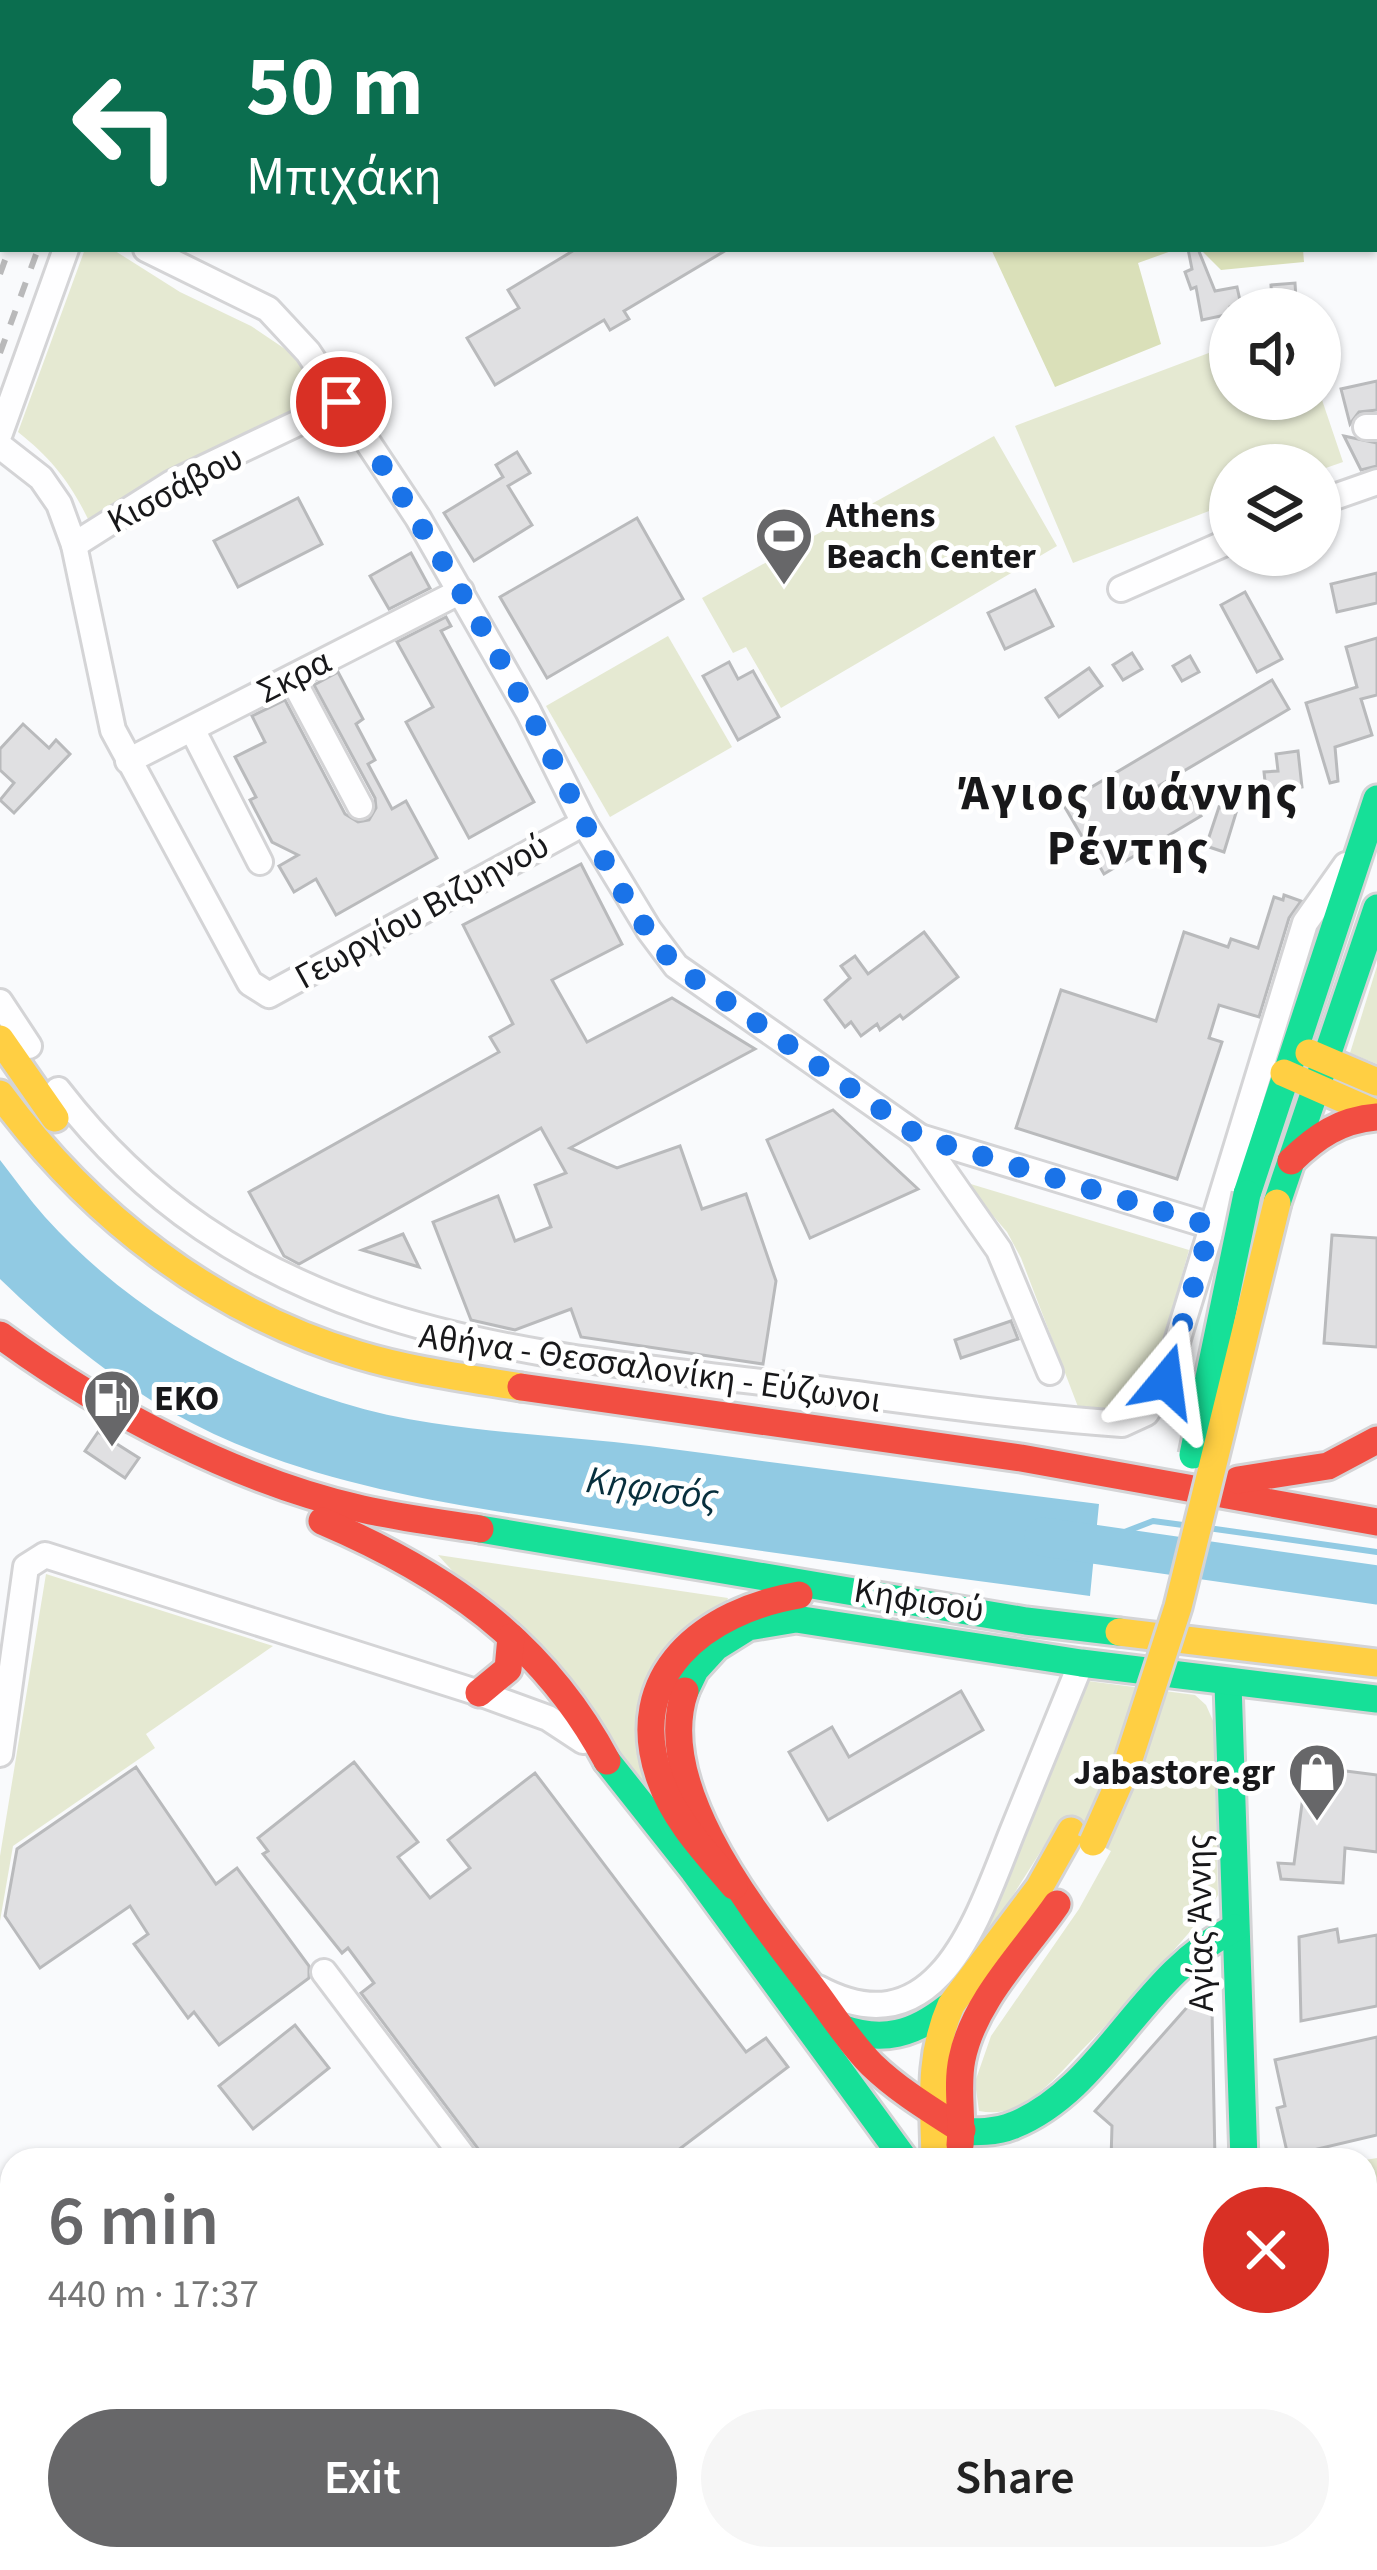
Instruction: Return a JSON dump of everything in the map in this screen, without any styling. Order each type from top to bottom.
[{"type":"main road","points":[[938,2148],[972,2028],[1062,1897],[1082,1836],[1154,1613],[1247,1194],[1377,799]]},
{"type":"main road","points":[[953,2148],[943,2124],[931,2062],[936,2037],[951,2005],[1082,1836],[1135,1748],[1177,1619],[1258,1267],[1377,908]]},
{"type":"main road","points":[[0,1039],[88,1163],[140,1221],[153,1250]]},
{"type":"main road","points":[[1288,1059],[1322,1073],[1377,1082]]},
{"type":"main road","points":[[1322,1073],[1377,1116]]},
{"type":"main road","name":"Αθήνα - Θεσσαλονίκη - Εύζωνοι","points":[[0,1094],[50,1160],[153,1250],[265,1318],[396,1367],[646,1408],[1050,1461],[1377,1522]]},
{"type":"main road","points":[[1292,1161],[1322,1130],[1377,1116]]},
{"type":"main road","points":[[0,1335],[117,1415],[282,1484],[360,1509],[1026,1621],[1377,1663]]},
{"type":"main road","points":[[1194,1485],[1322,1470],[1354,1457],[1377,1440]]},
{"type":"main road","points":[[202,1452],[279,1502],[408,1560],[455,1590],[511,1636],[570,1702],[607,1761],[897,2148]]},
{"type":"main road","points":[[844,1592],[766,1598],[726,1613],[676,1657],[656,1699],[651,1731],[661,1781],[689,1829],[841,2028],[881,2074],[943,2124]]},
{"type":"main road","name":"Κηφισού","points":[[734,1886],[683,1772],[676,1731],[688,1682],[703,1660],[731,1636],[763,1622],[796,1619],[1081,1664],[1377,1700]]},
{"type":"main road","points":[[479,1693],[508,1669],[511,1636]]},
{"type":"main road","name":"Αγίας Άννης","points":[[1228,1684],[1244,2148]]},
{"type":"main road","points":[[872,2112],[996,2130],[1033,2116],[1076,2078],[1188,1957],[1211,1938],[1235,1928]]},
{"type":"main road","points":[[841,2028],[874,2039],[891,2038],[927,2024],[951,2005]]},
{"type":"street","points":[[0,433],[65,252]]},
{"type":"street","points":[[152,252],[268,309],[308,352],[460,591],[584,823],[676,966],[920,1137],[1211,1226]]},
{"type":"street","name":"Κισσάβου","points":[[74,545],[172,483],[341,402]]},
{"type":"street","points":[[0,446],[48,487],[74,545],[107,712],[128,761]]},
{"type":"street","points":[[1341,495],[1377,482]]},
{"type":"street","points":[[1121,589],[1209,550]]},
{"type":"street","name":"Σκρα","points":[[128,761],[460,591]]},
{"type":"street","points":[[292,678],[359,806]]},
{"type":"street","points":[[192,729],[260,862]]},
{"type":"street","name":"Γεωργίου Βιζυηνού","points":[[128,761],[250,982],[269,995],[584,823]]},
{"type":"street","points":[[0,1002],[91,1131],[145,1184],[213,1236],[271,1271],[344,1303],[471,1341],[554,1357],[1122,1424],[1146,1413],[1166,1381],[1305,923],[1337,874],[1360,850]]},
{"type":"street","points":[[920,1137],[999,1250],[1050,1372]]},
{"type":"street","points":[[0,1754],[26,1567],[45,1555],[479,1693],[562,1725],[607,1761]]},
{"type":"street","points":[[804,1981],[849,2002],[883,2005],[908,1998],[944,1972],[972,1929],[1081,1664]]},
{"type":"street","points":[[324,1972],[457,2148]]},
{"type":"green space","points":[[84,252],[117,252],[180,292],[251,326],[294,355],[324,401],[98,521],[88,519],[59,471],[18,432]]},
{"type":"green space","points":[[992,252],[1169,252],[1138,263],[1161,344],[1055,387]]},
{"type":"green space","points":[[1203,252],[1303,252],[1304,262],[1221,270]]},
{"type":"green space","points":[[1209,353],[1209,420],[1329,420],[1337,444],[1209,444],[1209,511],[1073,563],[1015,426]]},
{"type":"green space","points":[[994,436],[1057,546],[781,708],[746,647],[733,653],[702,598]]},
{"type":"green space","points":[[668,636],[732,747],[610,817],[546,706]]},
{"type":"green space","points":[[1377,966],[1377,1064],[1350,1053]]},
{"type":"green space","points":[[964,1182],[1189,1250],[1150,1388],[1128,1414],[1080,1412],[1021,1258],[1007,1232]]},
{"type":"green space","points":[[438,1555],[728,1598],[652,1792]]},
{"type":"green space","points":[[46,1574],[273,1646],[146,1734],[155,1748],[13,1846],[0,1921],[0,1856]]},
{"type":"green space","points":[[1088,1681],[1195,1695],[1206,1705],[1214,1723],[1218,1895],[1145,1983],[1047,2086],[1014,2108],[979,2111],[975,2082],[991,2036],[1079,1909],[1111,1851],[1058,1824],[976,1954],[981,1932]]},
{"type":"water","points":[[0,1160],[45,1217],[126,1292],[221,1353],[272,1377],[378,1413],[432,1423],[1099,1504],[1090,1596],[448,1503],[334,1477],[225,1439],[149,1399],[104,1368],[0,1279]]},
{"type":"building","points":[[571,252],[723,252],[624,311],[629,319],[610,330],[604,320],[495,385],[467,338],[519,308],[508,290]]},
{"type":"building","points":[[1189,252],[1199,252],[1214,288],[1209,288],[1209,318],[1202,320],[1196,287],[1191,289],[1185,272],[1192,269]]},
{"type":"building","points":[[1295,283],[1295,288],[1271,288]]},
{"type":"building","points":[[1377,381],[1377,410],[1359,412],[1350,424],[1341,389]]},
{"type":"building","points":[[1344,436],[1377,443],[1377,466],[1361,470]]},
{"type":"building","points":[[517,452],[530,473],[508,486],[532,525],[474,561],[444,513],[503,477],[496,465]]},
{"type":"building","points":[[298,498],[322,544],[238,587],[214,541]]},
{"type":"building","points":[[637,518],[683,599],[547,678],[500,597]]},
{"type":"building","points":[[411,553],[430,588],[389,609],[370,576]]},
{"type":"building","points":[[1377,573],[1377,603],[1337,612],[1331,584]]},
{"type":"building","points":[[1035,590],[1053,626],[1005,649],[988,613]]},
{"type":"building","points":[[1245,592],[1282,659],[1257,672],[1221,605]]},
{"type":"building","points":[[446,617],[451,626],[441,631],[534,802],[469,838],[406,722],[433,707],[397,642]]},
{"type":"building","points":[[1377,638],[1377,695],[1361,699],[1372,735],[1335,747],[1338,781],[1330,783],[1306,703],[1357,687],[1346,647]]},
{"type":"building","points":[[1132,653],[1142,669],[1123,680],[1113,665]]},
{"type":"building","points":[[1190,656],[1199,672],[1182,681],[1173,666]]},
{"type":"building","points":[[729,662],[738,679],[753,671],[779,717],[738,740],[703,676]]},
{"type":"building","points":[[1089,668],[1102,686],[1059,717],[1046,698]]},
{"type":"building","points":[[338,672],[363,719],[356,724],[375,760],[368,764],[392,809],[406,801],[437,858],[336,915],[316,879],[294,892],[279,866],[298,855],[272,842],[235,757],[265,742],[252,716],[285,700],[345,814],[358,822],[369,820],[375,798],[314,685]]},
{"type":"building","points":[[1272,680],[1289,709],[1155,788],[1183,785],[1201,816],[1104,874],[1063,804]]},
{"type":"building","points":[[23,724],[49,748],[56,740],[70,754],[14,813],[0,800],[14,783],[0,770],[0,749]]},
{"type":"building","points":[[1298,751],[1302,787],[1266,791],[1264,772],[1278,771],[1276,754]]},
{"type":"building","points":[[1219,807],[1236,813],[1224,852],[1206,846]]},
{"type":"building","points":[[581,864],[622,944],[552,980],[587,1042],[672,998],[755,1049],[570,1148],[617,1168],[680,1146],[702,1209],[746,1194],[776,1281],[763,1364],[581,1337],[571,1309],[515,1330],[471,1320],[433,1222],[498,1196],[515,1241],[551,1227],[535,1185],[566,1173],[541,1128],[299,1264],[284,1256],[249,1192],[499,1052],[490,1037],[513,1024],[463,925]]},
{"type":"building","points":[[1284,895],[1301,901],[1289,918],[1259,1017],[1219,1005],[1209,1038],[1222,1042],[1177,1179],[1016,1128],[1061,990],[1156,1021],[1184,932],[1228,947],[1231,939],[1258,948],[1274,897],[1283,900]]},
{"type":"building","points":[[924,932],[958,977],[903,1019],[900,1015],[880,1030],[877,1024],[861,1036],[851,1022],[845,1027],[825,1000],[850,978],[841,966],[855,956],[868,974]]},
{"type":"building","points":[[833,1110],[918,1189],[810,1238],[767,1140]]},
{"type":"building","points":[[403,1234],[419,1267],[362,1250]]},
{"type":"building","points":[[1332,1235],[1377,1238],[1377,1347],[1324,1343]]},
{"type":"building","points":[[1011,1321],[1018,1339],[961,1358],[955,1340]]},
{"type":"building","points":[[98,1432],[139,1458],[125,1478],[85,1451]]},
{"type":"building","points":[[961,1691],[983,1730],[828,1820],[789,1752],[832,1727],[849,1757]]},
{"type":"building","points":[[354,1762],[418,1842],[398,1857],[430,1898],[470,1868],[448,1840],[535,1773],[746,2052],[766,2038],[788,2067],[681,2148],[477,2148],[361,1993],[374,1983],[348,1948],[342,1953],[263,1854],[268,1851],[258,1838]]},
{"type":"building","points":[[1307,1766],[1377,1775],[1377,1852],[1345,1848],[1343,1883],[1281,1879],[1278,1863],[1294,1864]]},
{"type":"building","points":[[136,1767],[216,1884],[237,1868],[309,1966],[309,1978],[219,2045],[194,2012],[188,2018],[134,1944],[148,1934],[130,1906],[40,1968],[5,1916],[17,1849]]},
{"type":"building","points":[[1337,1929],[1339,1942],[1377,1935],[1377,2006],[1301,2021],[1299,1937]]},
{"type":"building","points":[[1190,2004],[1212,2009],[1215,2148],[1111,2148],[1112,2126],[1095,2111]]},
{"type":"building","points":[[295,2025],[329,2068],[253,2129],[219,2086]]},
{"type":"building","points":[[1377,2037],[1377,2135],[1322,2148],[1286,2148],[1277,2108],[1285,2106],[1275,2060]]},
{"type":"waterway","points":[[1096,1543],[1153,1521],[1183,1525]]},
{"type":"waterway","points":[[1208,1528],[1377,1552]]},
{"type":"waterway","name":"Κηφισός","points":[[1044,1537],[1377,1585]]},
{"type":"railway","points":[[0,274],[8,252]]},
{"type":"railway","points":[[0,353],[37,252]]},
{"type":"traffic: fast","points":[[1247,1194],[1377,799]]},
{"type":"traffic: fast","points":[[1277,1203],[1377,908]]},
{"type":"traffic: fast","points":[[1193,1455],[1247,1194]]},
{"type":"traffic: fast","points":[[480,1529],[1026,1621],[1119,1632]]},
{"type":"traffic: fast","points":[[685,1691],[695,1670],[716,1647],[748,1627],[796,1619],[1081,1663],[1377,1699]]},
{"type":"traffic: fast","points":[[1228,1684],[1244,2148]]},
{"type":"traffic: fast","points":[[607,1761],[694,1871],[896,2148]]},
{"type":"traffic: fast","points":[[940,2131],[996,2130],[1046,2108],[1099,2059],[1174,1973],[1235,1928]]},
{"type":"traffic: fast","points":[[841,2028],[871,2035],[897,2033],[923,2024],[948,2007]]},
{"type":"traffic: slow","points":[[0,1039],[55,1118]]},
{"type":"traffic: slow","points":[[1309,1053],[1377,1082]]},
{"type":"traffic: slow","points":[[1284,1073],[1377,1114]]},
{"type":"traffic: slow","points":[[0,1094],[73,1180],[114,1218],[158,1254],[254,1313],[379,1361],[521,1387]]},
{"type":"traffic: slow","points":[[1093,1842],[1127,1765],[1178,1607],[1277,1203]]},
{"type":"traffic: slow","points":[[1119,1632],[1377,1663]]},
{"type":"traffic: slow","points":[[935,2148],[936,2062],[951,2005],[1039,1888],[1071,1831]]},
{"type":"traffic: jam","points":[[1291,1161],[1330,1131],[1377,1117]]},
{"type":"traffic: jam","points":[[0,1335],[127,1416],[267,1481],[362,1509],[480,1529]]},
{"type":"traffic: jam","points":[[521,1387],[1021,1458],[1377,1522]]},
{"type":"traffic: jam","points":[[1238,1480],[1328,1466],[1377,1440]]},
{"type":"traffic: jam","points":[[322,1521],[409,1564],[486,1616],[553,1680],[607,1761]]},
{"type":"traffic: jam","points":[[734,1886],[692,1836],[666,1794],[651,1742],[653,1708],[663,1679],[680,1654],[704,1633],[732,1616],[799,1595]]},
{"type":"traffic: jam","points":[[479,1693],[508,1669],[511,1637]]},
{"type":"traffic: jam","points":[[685,1691],[679,1728],[683,1767],[714,1847],[763,1922],[864,2056],[904,2092],[962,2130]]},
{"type":"traffic: jam","points":[[960,2145],[960,2070],[968,2037],[1002,1977],[1057,1904]]},
{"type":"place","name":"Athens Beach Center","points":[[784,587]]},
{"type":"place","name":"EKO","points":[[112,1449]]},
{"type":"place","name":"Jabastore.gr","points":[[1317,1823]]},
{"type":"district","name":"Άγιος Ιωάννης Ρέντης","points":[[1129,822]]},
{"type":"route","points":[[341,402],[418,518],[528,711],[584,823],[676,966],[920,1137],[1211,1226],[1166,1381]]}]
